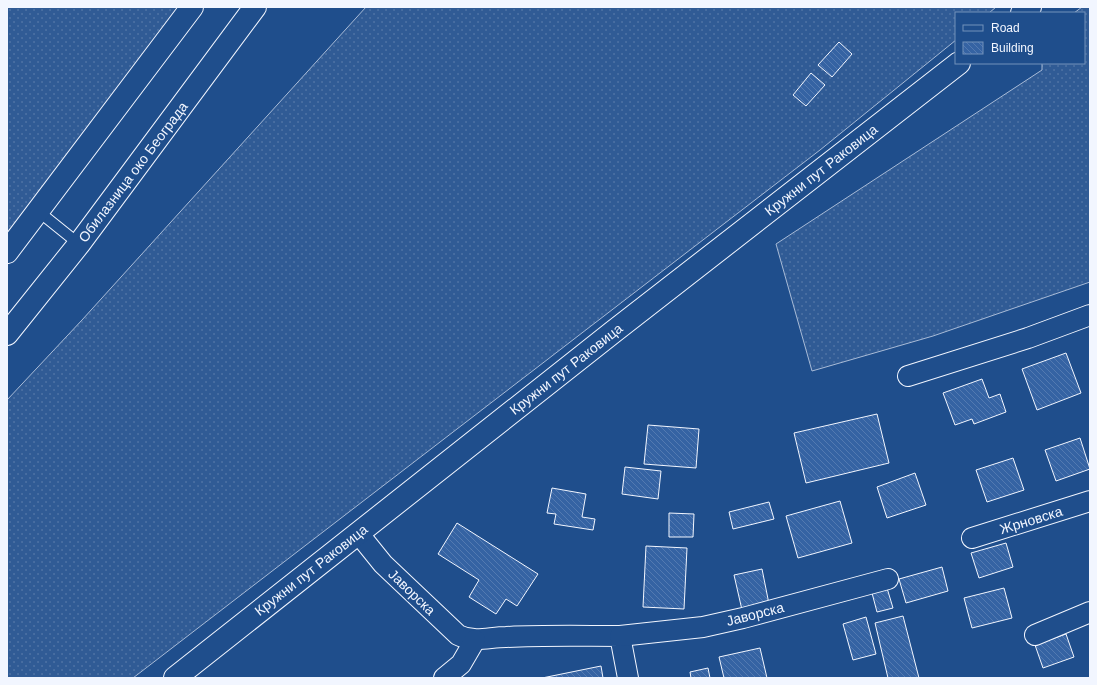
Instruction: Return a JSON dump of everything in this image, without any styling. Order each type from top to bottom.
[{"type":"main road","points":[[7,252],[192,7]]},
{"type":"main road","name":"Обилазница око Београда","points":[[7,334],[79,244],[255,7]]},
{"type":"main road","name":"Кружни пут Раковица","points":[[175,678],[601,342],[958,64]]},
{"type":"street","points":[[908,376],[1028,338],[1090,314]]},
{"type":"street","name":"Жрновска","points":[[972,538],[1090,501]]},
{"type":"street","name":"Јаворска","points":[[358,533],[383,564],[458,635],[466,639],[475,640],[505,637],[620,636],[703,627],[743,618],[888,579]]},
{"type":"street","points":[[1035,635],[1090,612]]},
{"type":"street","points":[[620,636],[628,678]]},
{"type":"street","points":[[444,678],[461,664],[475,640]]},
{"type":"lane","points":[[38,211],[79,244]]},
{"type":"shaded area","points":[[7,7],[200,7],[7,234]]},
{"type":"shaded area","points":[[366,7],[996,7],[990,12],[955,12],[955,41],[820,150],[133,678],[7,678],[7,400],[82,320]]},
{"type":"shaded area","points":[[1082,7],[1090,7],[1090,282],[933,336],[812,371],[776,244],[1042,70],[1042,64],[1085,64],[1085,12],[1075,12]]},
{"type":"building","points":[[839,42],[852,54],[832,77],[818,65]]},
{"type":"building","points":[[811,73],[825,85],[806,106],[793,95]]},
{"type":"building","points":[[1066,353],[1081,393],[1037,410],[1022,369]]},
{"type":"building","points":[[982,379],[989,398],[1000,394],[1006,412],[974,424],[972,419],[955,425],[943,393]]},
{"type":"building","points":[[877,414],[889,463],[806,483],[794,433]]},
{"type":"building","points":[[648,425],[699,429],[696,468],[644,464]]},
{"type":"building","points":[[1080,438],[1090,469],[1056,481],[1045,450]]},
{"type":"building","points":[[1013,458],[1024,490],[987,502],[976,470]]},
{"type":"building","points":[[625,467],[661,471],[658,499],[622,494]]},
{"type":"building","points":[[915,473],[926,505],[887,518],[877,487]]},
{"type":"building","points":[[552,488],[586,494],[582,517],[595,519],[593,530],[554,524],[556,514],[547,513]]},
{"type":"building","points":[[840,501],[852,543],[798,558],[786,516]]},
{"type":"building","points":[[769,502],[774,519],[733,529],[729,512]]},
{"type":"building","points":[[669,513],[694,514],[693,537],[669,537]]},
{"type":"building","points":[[457,523],[538,574],[517,606],[506,599],[496,614],[469,597],[479,580],[438,554]]},
{"type":"building","points":[[1006,543],[1013,567],[979,578],[971,553]]},
{"type":"building","points":[[646,546],[687,548],[684,609],[643,607]]},
{"type":"building","points":[[942,567],[948,591],[906,603],[899,579]]},
{"type":"building","points":[[762,569],[769,604],[742,610],[734,575]]},
{"type":"building","points":[[887,588],[893,608],[877,612],[872,593]]},
{"type":"building","points":[[1004,588],[1012,618],[972,628],[964,598]]},
{"type":"building","points":[[903,616],[919,678],[888,678],[875,623]]},
{"type":"building","points":[[866,617],[876,654],[853,660],[843,624]]},
{"type":"building","points":[[1066,634],[1074,657],[1043,668],[1035,645]]},
{"type":"building","points":[[760,648],[767,678],[724,678],[719,657]]},
{"type":"building","points":[[601,666],[603,678],[542,678]]},
{"type":"building","points":[[708,668],[710,678],[691,678],[690,672]]}]
